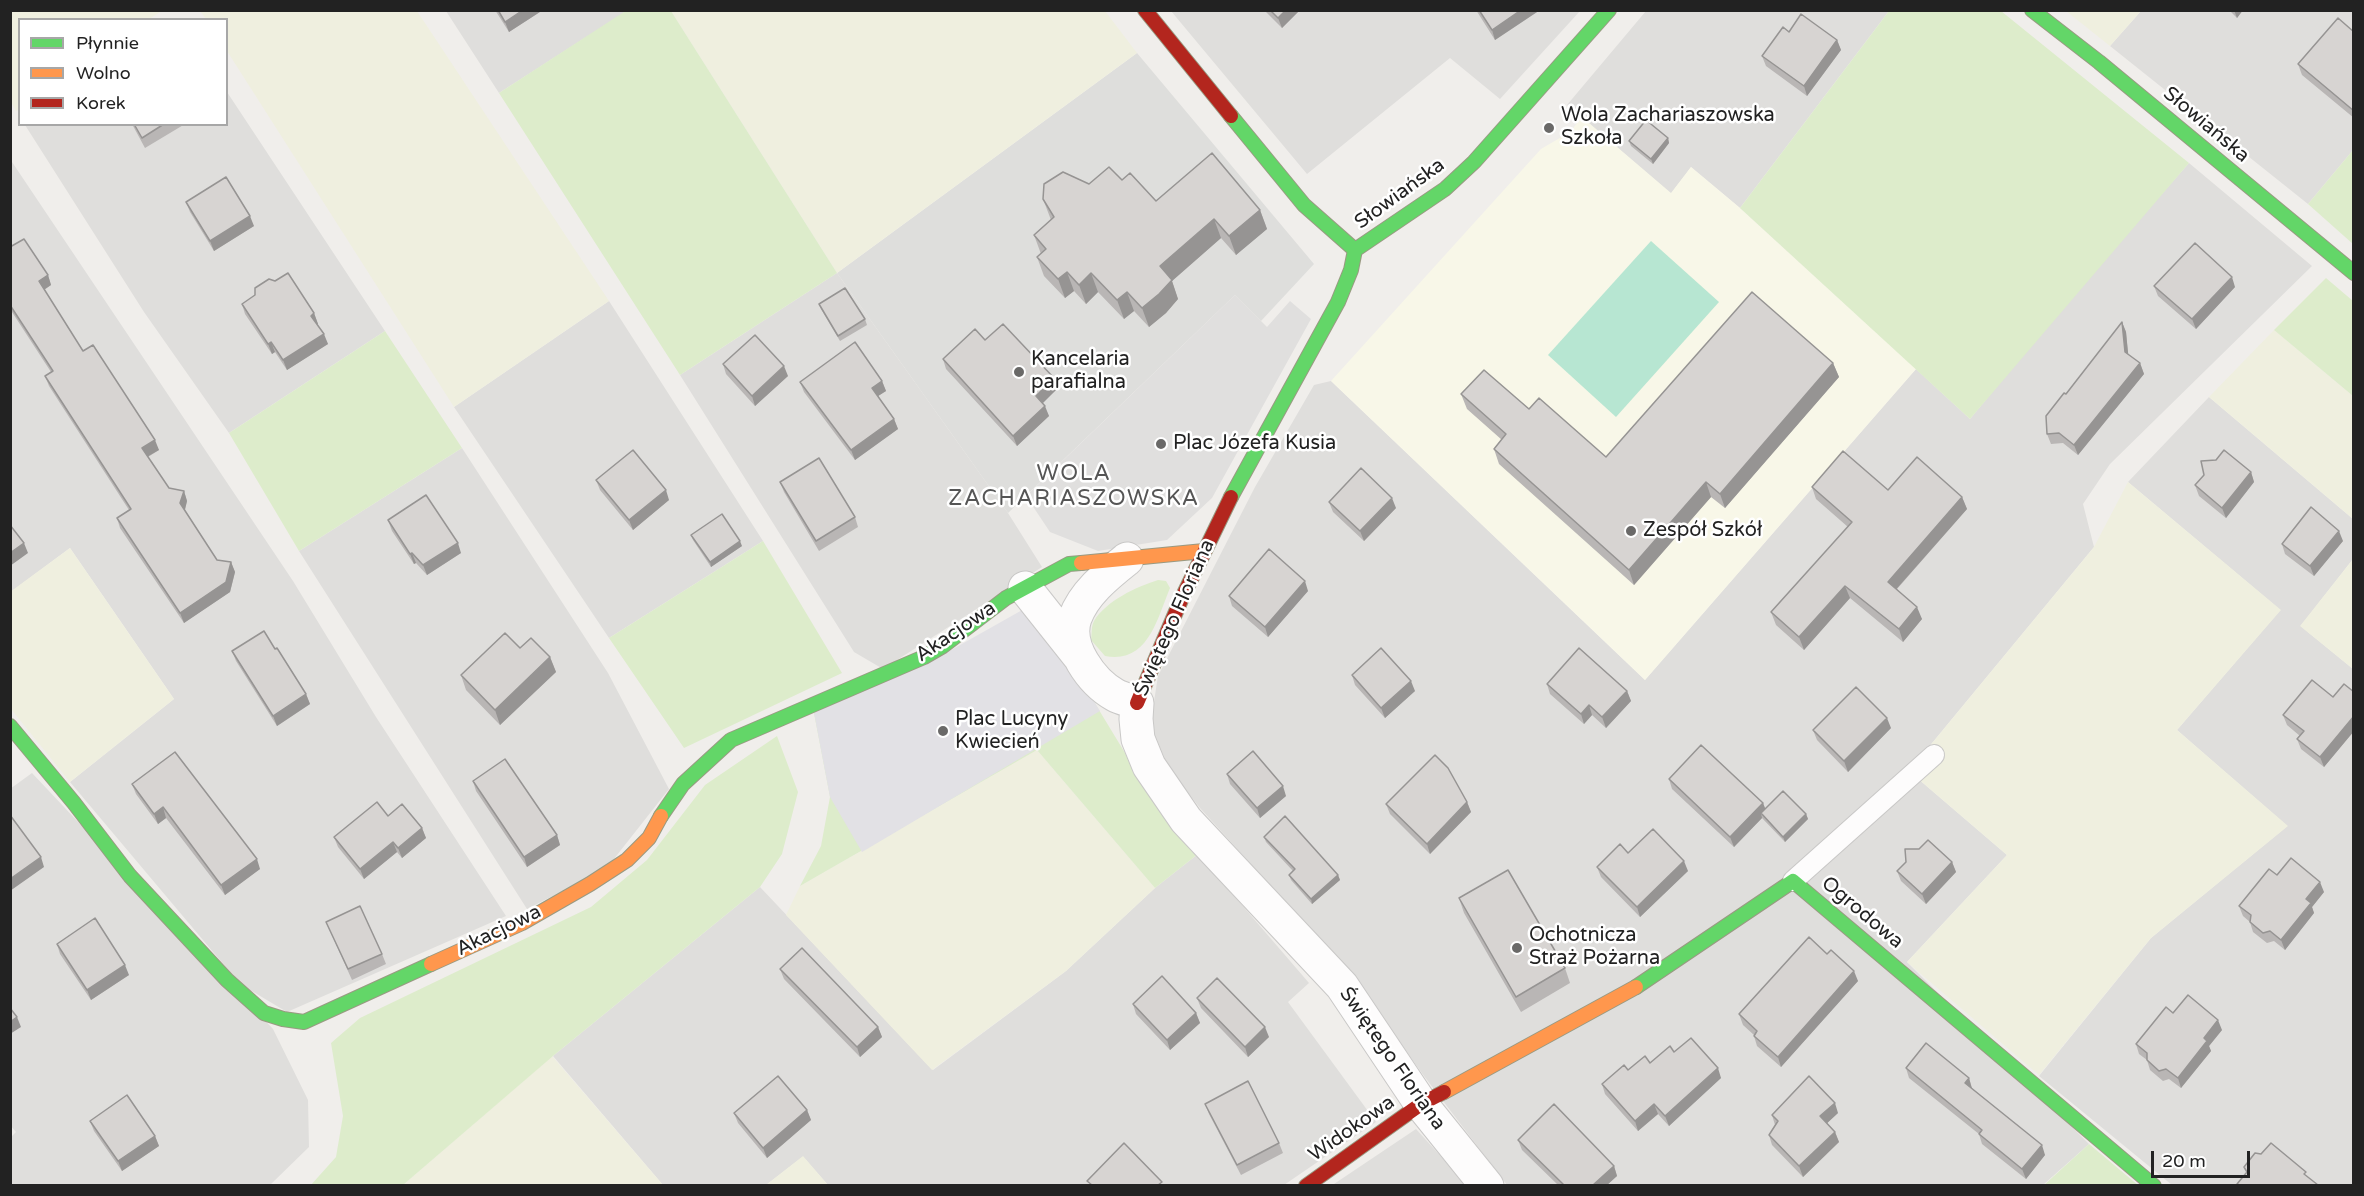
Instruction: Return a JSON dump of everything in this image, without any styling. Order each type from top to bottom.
[{"type":"street","name":"Słowiańska","points":[[1145,10],[1304,205],[1355,250],[1445,189],[1474,162],[1609,10]]},
{"type":"street","name":"Słowiańska","points":[[2032,10],[2099,62],[2354,273]]},
{"type":"street","name":"Świętego Floriana","points":[[1355,250],[1351,270],[1338,302],[1230,498],[1152,664],[1137,703],[1138,739],[1149,766],[1186,820],[1342,986],[1421,1104],[1487,1185]]},
{"type":"street","name":"Akacjowa","points":[[10,726],[74,803],[130,876],[227,980],[264,1013],[304,1022],[522,923],[627,860],[649,838],[666,806],[682,784],[731,740],[924,657],[943,646],[1006,598],[1070,564],[1204,550]]},
{"type":"street","points":[[1079,656],[1073,633],[1074,618],[1083,602],[1103,578],[1127,559]]},
{"type":"street","points":[[1024,588],[1095,678],[1116,695],[1137,703]]},
{"type":"street","name":"Ogrodowa","points":[[1421,1104],[1651,980],[1794,881],[2154,1185]]},
{"type":"street","name":"Widokowa","points":[[1306,1185],[1421,1104]]},
{"type":"lane","points":[[1794,881],[1934,755]]},
{"type":"shaded area","points":[[446,11],[627,11],[499,93]]},
{"type":"shaded area","points":[[1171,11],[1580,11],[1500,99],[1450,58],[1307,174]]},
{"type":"shaded area","points":[[1646,11],[1889,11],[1740,208],[1691,167],[1671,194],[1567,105]]},
{"type":"shaded area","points":[[2141,11],[2353,11],[2353,150],[2308,204],[2110,46]]},
{"type":"shaded area","points":[[1137,53],[1314,264],[1261,321],[1235,295],[1008,513],[837,273]]},
{"type":"shaded area","points":[[228,94],[385,331],[229,433],[144,312],[26,126],[228,126]]},
{"type":"shaded area","name":"Zespół Szkół","points":[[1582,117],[1671,193],[1691,167],[1740,208],[1916,369],[1645,680],[1331,381],[1541,149],[1570,132]]},
{"type":"shaded area","points":[[10,159],[293,581],[376,717],[506,916],[287,1012],[240,984],[70,782],[174,699],[70,548],[11,592]]},
{"type":"shaded area","points":[[2189,163],[2312,266],[2110,464],[2083,504],[2094,547],[1909,771],[2007,855],[1907,962],[2089,1144],[2043,1185],[1507,1185],[1349,972],[1200,808],[1154,749],[1150,727],[1158,676],[1255,487],[1314,385],[1331,381],[1645,680],[1916,369],[1970,419],[2072,295]]},
{"type":"shaded area","points":[[837,273],[1008,513],[1042,567],[883,669],[854,652],[680,375]]},
{"type":"shaded area","name":"Plac Józefa Kusia","points":[[1235,295],[1267,327],[1290,301],[1311,319],[1212,498],[1167,540],[1098,551],[1050,532],[1026,496]]},
{"type":"shaded area","points":[[609,301],[763,541],[609,638],[454,407]]},
{"type":"shaded area","points":[[2209,397],[2353,519],[2353,559],[2301,626],[2353,669],[2353,1185],[2172,1185],[2039,1076],[2151,938],[2287,826],[2177,730],[2280,610],[2128,482]]},
{"type":"shaded area","points":[[462,448],[608,673],[669,789],[606,869],[527,909],[299,551]]},
{"type":"shaded area","name":"Plac Lucyny Kwiecień","points":[[1024,609],[1068,659],[1100,711],[862,852],[830,797],[814,713],[953,649]]},
{"type":"shaded area","points":[[32,773],[273,1029],[308,1100],[309,1147],[270,1185],[11,1185],[11,1137],[16,1132],[10,1125],[10,789]]},
{"type":"shaded area","points":[[1198,854],[1309,983],[1288,1002],[1376,1122],[1284,1185],[828,1185],[803,1157],[766,1185],[663,1185],[553,1056],[760,887],[933,1070],[1066,971],[1155,888]]},
{"type":"shaded area","points":[[1416,1129],[1467,1185],[1331,1186]]},
{"type":"green space","points":[[627,10],[671,11],[837,273],[680,375],[499,93]]},
{"type":"green space","points":[[10,11],[162,11],[151,18],[18,18],[18,110],[16,111],[11,102]]},
{"type":"green space","points":[[200,11],[417,11],[609,301],[454,407],[228,53],[228,18],[205,18]]},
{"type":"green space","points":[[671,11],[1105,11],[1137,53],[837,273]]},
{"type":"green space","points":[[1889,11],[2001,11],[2189,163],[1970,419],[1740,208]]},
{"type":"green space","points":[[2066,11],[2141,11],[2110,46]]},
{"type":"green space","points":[[2353,150],[2353,244],[2308,204]]},
{"type":"green space","points":[[1651,241],[1719,302],[1616,417],[1548,355]]},
{"type":"green space","points":[[2326,278],[2353,301],[2353,396],[2274,330]]},
{"type":"green space","points":[[2274,330],[2353,396],[2353,519],[2209,397]]},
{"type":"green space","points":[[385,331],[462,448],[299,551],[229,433]]},
{"type":"green space","points":[[2128,482],[2281,610],[2177,730],[2288,826],[2151,938],[2039,1075],[1907,962],[2007,855],[1909,771],[2094,547]]},
{"type":"green space","points":[[763,541],[842,673],[684,748],[609,638]]},
{"type":"green space","points":[[70,548],[174,699],[70,782],[11,709],[10,592]]},
{"type":"green space","points":[[2353,559],[2353,669],[2300,626]]},
{"type":"green space","points":[[1158,580],[1166,581],[1170,588],[1149,637],[1131,653],[1120,657],[1105,656],[1091,640],[1094,621],[1114,601]]},
{"type":"green space","name":"Plac Lucyny Kwiecień","points":[[1068,659],[1136,771],[1198,854],[1155,888],[1037,750],[800,886],[821,846],[830,797],[814,713]]},
{"type":"green space","points":[[777,736],[798,792],[782,854],[760,887],[553,1056],[403,1185],[310,1186],[336,1157],[343,1116],[331,1043],[360,1018],[591,907],[647,860],[705,785]]},
{"type":"green space","points":[[1037,750],[1155,888],[1066,971],[932,1070],[786,915],[800,886]]},
{"type":"green space","points":[[552,1056],[663,1185],[403,1185]]},
{"type":"green space","points":[[2089,1144],[2139,1186],[2043,1186]]},
{"type":"green space","points":[[803,1156],[828,1185],[766,1185]]},
{"type":"building","points":[[498,10],[523,10],[505,22]]},
{"type":"building","points":[[1270,10],[1286,10],[1278,18]]},
{"type":"building","points":[[1479,10],[1521,10],[1492,30]]},
{"type":"building","points":[[1801,14],[1837,40],[1804,86],[1762,56],[1783,27],[1789,32]]},
{"type":"building","points":[[2338,18],[2354,32],[2354,111],[2298,64]]},
{"type":"building","points":[[1646,120],[1668,138],[1651,159],[1629,141]]},
{"type":"building","points":[[135,126],[161,126],[142,138]]},
{"type":"building","points":[[1212,153],[1260,210],[1229,236],[1214,219],[1160,266],[1172,280],[1142,308],[1127,292],[1117,300],[1091,273],[1079,285],[1067,272],[1058,279],[1037,257],[1046,249],[1034,235],[1054,217],[1043,199],[1044,184],[1063,172],[1089,184],[1109,167],[1122,180],[1130,173],[1156,201]]},
{"type":"building","points":[[226,177],[250,216],[210,241],[186,202]]},
{"type":"building","points":[[24,239],[48,275],[39,281],[83,351],[93,345],[155,440],[142,448],[169,488],[184,491],[180,503],[217,560],[231,562],[226,582],[180,613],[117,518],[131,509],[45,376],[53,371],[10,305],[10,247]]},
{"type":"building","points":[[2195,243],[2232,277],[2192,319],[2154,286]]},
{"type":"building","points":[[288,273],[314,313],[311,316],[324,334],[283,360],[271,342],[268,344],[242,304],[255,295],[255,288],[269,279],[275,281]]},
{"type":"building","points":[[845,288],[865,319],[838,336],[819,304]]},
{"type":"building","points":[[1752,292],[1833,363],[1720,494],[1706,482],[1629,570],[1494,449],[1506,434],[1461,394],[1484,370],[1529,409],[1539,398],[1606,457]]},
{"type":"building","points":[[2122,322],[2125,352],[2140,363],[2074,445],[2059,433],[2047,434],[2046,416]]},
{"type":"building","points":[[1003,324],[1054,378],[1036,396],[1045,406],[1013,436],[943,359],[975,329],[985,340]]},
{"type":"building","points":[[755,335],[784,366],[752,396],[723,364]]},
{"type":"building","points":[[855,342],[882,381],[872,388],[894,419],[851,450],[800,382]]},
{"type":"building","points":[[633,450],[666,490],[629,520],[596,480]]},
{"type":"building","points":[[2224,450],[2251,472],[2222,508],[2195,485],[2204,475],[2201,461],[2216,460]]},
{"type":"building","points":[[1843,451],[1888,490],[1917,457],[1962,497],[1888,582],[1917,607],[1899,629],[1845,586],[1799,637],[1771,612],[1852,522],[1812,487]]},
{"type":"building","points":[[819,458],[855,517],[816,541],[780,482]]},
{"type":"building","points":[[1361,468],[1392,498],[1360,531],[1329,502]]},
{"type":"building","points":[[426,495],[458,543],[423,565],[412,553],[410,554],[388,520]]},
{"type":"building","points":[[2311,507],[2339,531],[2310,566],[2282,544]]},
{"type":"building","points":[[722,514],[740,541],[710,562],[691,535]]},
{"type":"building","points":[[10,525],[24,543],[10,553]]},
{"type":"building","points":[[1269,549],[1305,581],[1265,627],[1229,596]]},
{"type":"building","points":[[264,631],[306,694],[273,716],[232,651]]},
{"type":"building","points":[[505,633],[520,648],[531,638],[550,657],[495,710],[461,675]]},
{"type":"building","points":[[1381,648],[1411,681],[1381,708],[1352,675]]},
{"type":"building","points":[[1579,648],[1627,691],[1602,717],[1589,705],[1581,714],[1547,684]]},
{"type":"building","points":[[2312,680],[2333,697],[2344,684],[2354,692],[2354,716],[2320,757],[2297,739],[2304,731],[2283,715]]},
{"type":"building","points":[[1856,687],[1887,718],[1844,761],[1813,730]]},
{"type":"building","points":[[1701,745],[1763,803],[1730,837],[1669,779]]},
{"type":"building","points":[[1253,751],[1283,786],[1257,808],[1227,774]]},
{"type":"building","points":[[175,752],[257,859],[221,885],[163,807],[154,814],[132,784]]},
{"type":"building","points":[[1435,755],[1448,768],[1467,802],[1427,844],[1386,804]]},
{"type":"building","points":[[505,759],[557,835],[524,857],[473,781]]},
{"type":"building","points":[[1783,791],[1806,814],[1783,837],[1761,813]]},
{"type":"building","points":[[377,802],[388,816],[402,804],[422,828],[398,848],[393,842],[360,869],[334,837]]},
{"type":"building","points":[[10,815],[41,857],[10,879]]},
{"type":"building","points":[[1285,816],[1338,875],[1311,899],[1289,875],[1295,869],[1264,837]]},
{"type":"building","points":[[1653,829],[1684,861],[1637,907],[1597,867],[1620,844],[1628,853]]},
{"type":"building","points":[[1928,840],[1952,862],[1922,894],[1897,871],[1906,862],[1905,849],[1919,849]]},
{"type":"building","points":[[2291,858],[2320,882],[2306,899],[2311,903],[2281,940],[2270,931],[2263,933],[2250,922],[2251,915],[2239,906],[2269,869],[2277,875]]},
{"type":"building","name":"Ochotnicza Straż Pożarna","points":[[1508,870],[1565,968],[1516,997],[1459,898]]},
{"type":"building","points":[[360,906],[382,954],[348,969],[326,922]]},
{"type":"building","points":[[95,918],[125,965],[87,990],[57,944]]},
{"type":"building","points":[[1809,937],[1827,954],[1831,950],[1854,971],[1778,1057],[1754,1036],[1757,1031],[1739,1014]]},
{"type":"building","points":[[802,948],[878,1027],[857,1047],[780,969]]},
{"type":"building","points":[[1162,976],[1196,1013],[1167,1040],[1133,1004]]},
{"type":"building","points":[[1217,978],[1265,1027],[1245,1047],[1197,998]]},
{"type":"building","points":[[2188,995],[2218,1020],[2204,1038],[2207,1041],[2178,1078],[2166,1069],[2159,1071],[2147,1060],[2147,1053],[2136,1044],[2166,1007],[2173,1013]]},
{"type":"building","points":[[10,1008],[17,1017],[10,1022]]},
{"type":"building","points":[[1691,1038],[1718,1068],[1665,1116],[1654,1104],[1635,1121],[1602,1084],[1624,1065],[1628,1070],[1645,1056],[1650,1063],[1670,1046],[1674,1052]]},
{"type":"building","points":[[1926,1043],[1969,1078],[1965,1083],[2042,1145],[2022,1169],[1979,1134],[1982,1130],[1906,1068]]},
{"type":"building","points":[[778,1076],[807,1110],[763,1148],[734,1113]]},
{"type":"building","points":[[1809,1076],[1835,1103],[1820,1116],[1835,1132],[1799,1166],[1769,1135],[1778,1121],[1772,1115]]},
{"type":"building","points":[[1248,1081],[1279,1143],[1237,1165],[1205,1104]]},
{"type":"building","points":[[127,1095],[155,1136],[118,1161],[90,1121]]},
{"type":"building","points":[[1554,1104],[1614,1166],[1593,1185],[1564,1185],[1518,1140]]},
{"type":"building","points":[[1124,1143],[1162,1182],[1158,1185],[1092,1185],[1087,1181]]},
{"type":"building","points":[[2271,1143],[2318,1185],[2237,1184],[2247,1172],[2244,1167],[2255,1153],[2261,1154]]},
{"type":"traffic: fast","points":[[1355,250],[1445,189],[1474,162],[1609,10]]},
{"type":"traffic: fast","points":[[2032,10],[2099,62],[2354,273]]},
{"type":"traffic: fast","points":[[1231,116],[1304,205],[1355,250]]},
{"type":"traffic: fast","points":[[1231,497],[1338,302],[1351,270],[1355,250]]},
{"type":"traffic: fast","points":[[661,816],[683,784],[731,740],[924,657],[943,646],[1006,598],[1069,564],[1081,563]]},
{"type":"traffic: fast","points":[[10,726],[74,803],[130,876],[227,980],[264,1013],[304,1022],[431,964]]},
{"type":"traffic: fast","points":[[1636,987],[1793,881],[2154,1186]]},
{"type":"traffic: slow","points":[[1081,563],[1204,551]]},
{"type":"traffic: slow","points":[[431,964],[522,923],[590,884],[627,860],[649,838],[661,816]]},
{"type":"traffic: slow","points":[[1444,1092],[1636,987]]},
{"type":"traffic: jam","points":[[1145,10],[1231,116]]},
{"type":"traffic: jam","points":[[1137,703],[1181,600],[1231,497]]},
{"type":"traffic: jam","points":[[1306,1186],[1421,1104],[1444,1092]]},
{"type":"place","name":"Wola Zachariaszowska Szkoła","points":[[1549,128]]},
{"type":"place","name":"Kancelaria parafialna","points":[[1019,372]]},
{"type":"place","name":"Plac Józefa Kusia","points":[[1161,444]]},
{"type":"place","name":"Zespół Szkół","points":[[1631,531]]},
{"type":"place","name":"Plac Lucyny Kwiecień","points":[[943,731]]},
{"type":"place","name":"Ochotnicza Straż Pożarna","points":[[1517,948]]},
{"type":"district","name":"WOLA ZACHARIASZOWSKA","points":[[1074,486]]}]
